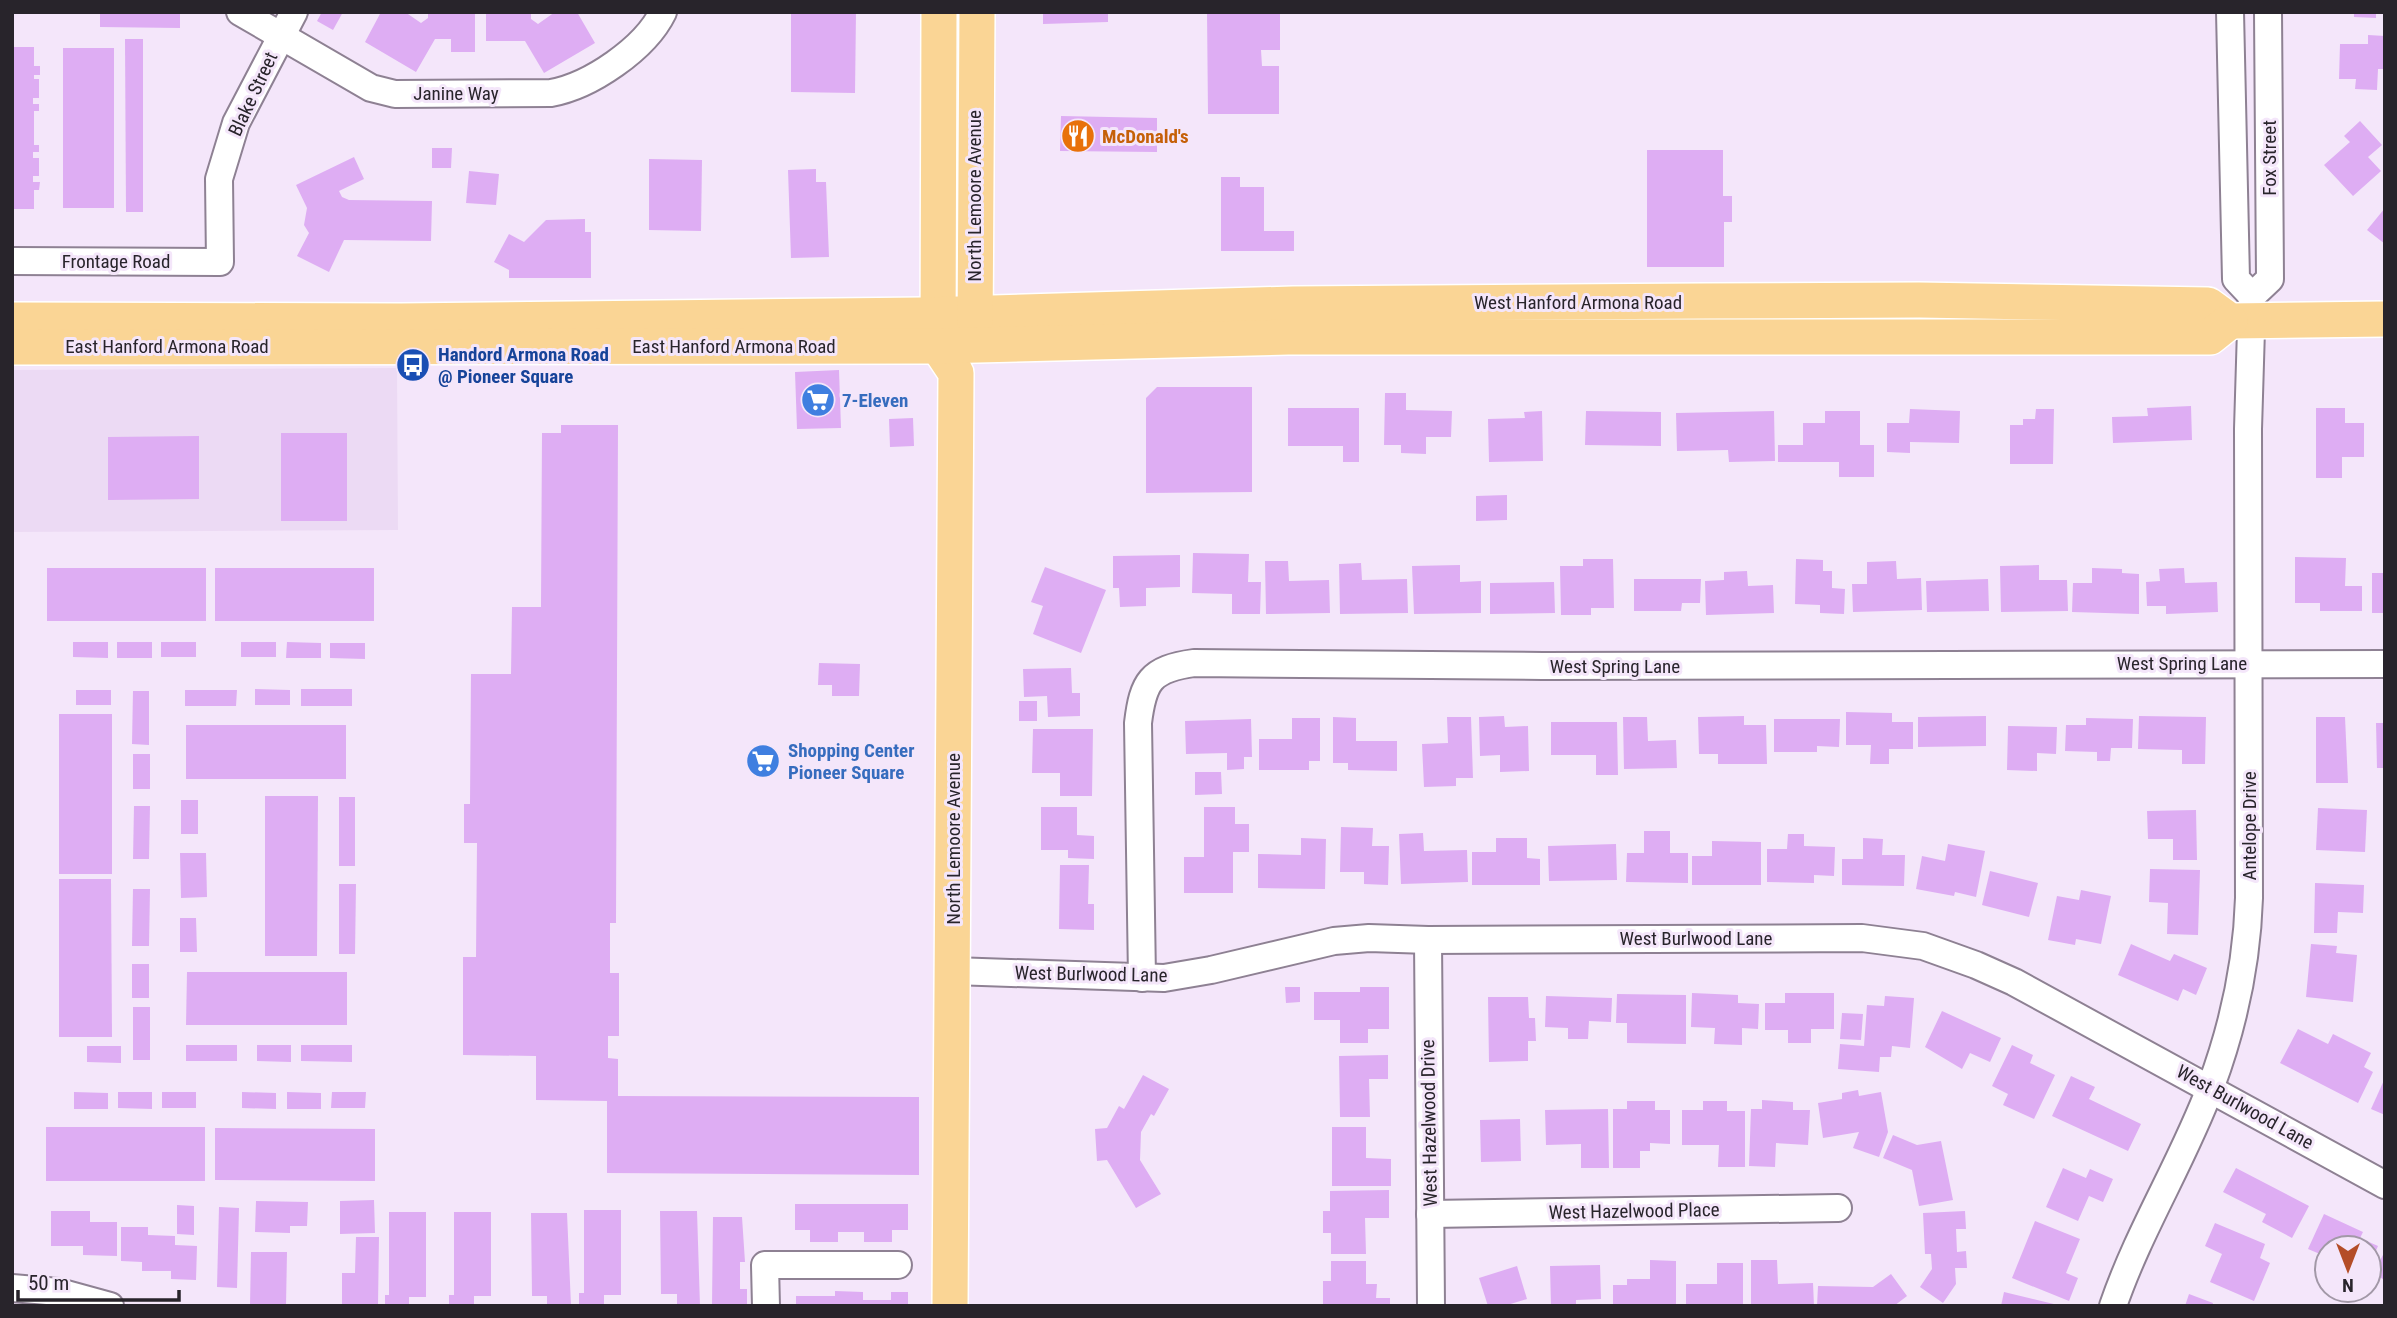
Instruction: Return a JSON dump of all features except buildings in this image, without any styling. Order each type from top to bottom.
[{"type":"main road","name":"North Lemoore Avenue","points":[[939,12],[939,54],[956,336]]},
{"type":"main road","name":"North Lemoore Avenue","points":[[950,1306],[956,336],[977,12]]},
{"type":"main road","points":[[939,54],[974,53]]},
{"type":"main road","name":"West Hanford Armona Road","points":[[956,336],[1155,325],[1293,304],[1919,300],[2208,305],[2245,313]]},
{"type":"main road","points":[[2245,313],[2385,319]]},
{"type":"main road","name":"East Hanford Armona Road","points":[[12,320],[401,321],[956,336]]},
{"type":"main road","name":"East Hanford Armona Road","points":[[12,346],[956,336]]},
{"type":"street","name":"Janine Way","points":[[240,12],[371,88],[395,94],[551,93],[572,89],[589,82],[634,47],[654,27],[663,12]]},
{"type":"street","name":"Blake Street","points":[[220,262],[219,179],[236,123],[294,12]]},
{"type":"street","name":"Fox Street","points":[[2230,12],[2235,279],[2245,313]]},
{"type":"street","name":"Fox Street","points":[[2245,313],[2270,279],[2268,12]]},
{"type":"street","name":"Frontage Road","points":[[12,261],[220,262]]},
{"type":"street","name":"Antelope Drive","points":[[2113,1306],[2210,1088],[2239,993],[2248,928],[2248,429],[2245,313]]},
{"type":"street","name":"West Spring Lane","points":[[1142,978],[1138,723],[1146,685],[1164,670],[1176,666],[2385,664]]},
{"type":"street","name":"West Burlwood Lane","points":[[953,971],[1142,978],[1211,970],[1334,941],[1369,937],[1428,940],[1862,937],[1923,946],[2014,982],[2385,1185]]},
{"type":"street","name":"West Hazelwood Drive","points":[[1428,940],[1431,1306]]},
{"type":"street","name":"West Hazelwood Place","points":[[1430,1214],[1838,1208]]},
{"type":"street","points":[[766,1306],[765,1265],[898,1265]]},
{"type":"street","points":[[12,1287],[59,1292],[110,1306]]},
{"type":"shaded area","points":[[397,368],[398,530],[12,532],[12,370]]},
{"type":"place","name":"McDonald's","points":[[1078,136]]},
{"type":"place","name":"Handord Armona Road @ Pioneer Square","points":[[413,365]]},
{"type":"place","name":"7-Eleven","points":[[818,400]]},
{"type":"place","name":"Shopping Center Pioneer Square","points":[[763,761]]}]
